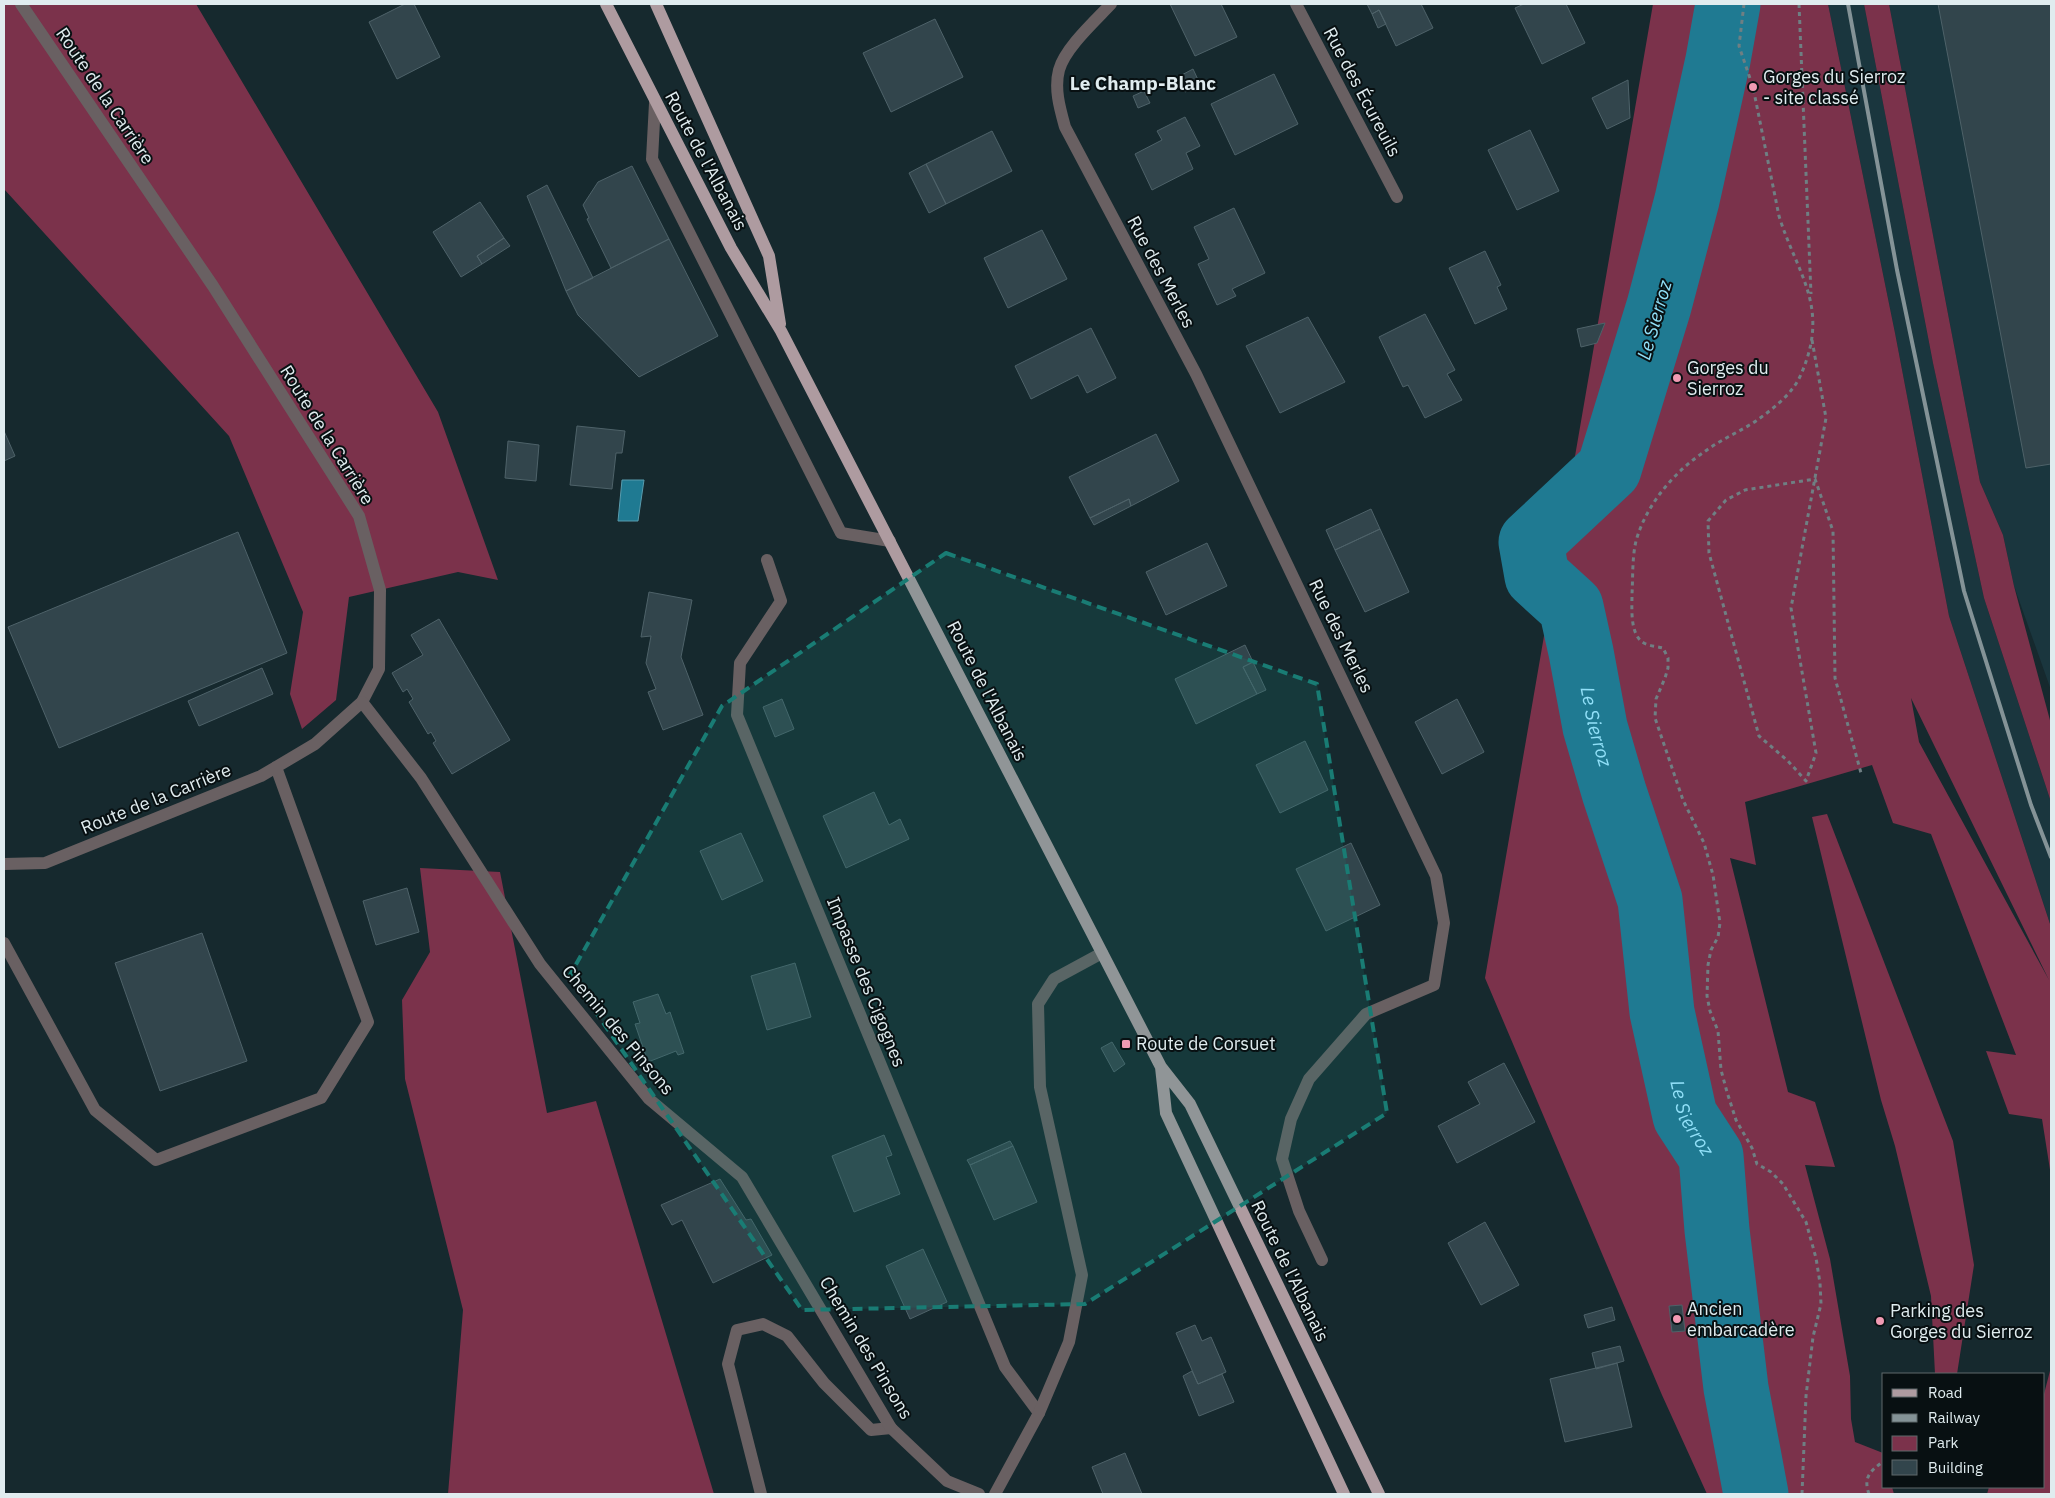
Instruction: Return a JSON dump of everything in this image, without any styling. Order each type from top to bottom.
[{"type":"main road","name":"Route de l'Albanais","points":[[606,4],[731,248],[781,331],[1161,1067],[1190,1104],[1379,1494]]},
{"type":"main road","name":"Route de l'Albanais","points":[[656,4],[769,256],[781,331]]},
{"type":"main road","name":"Route de l'Albanais","points":[[1161,1067],[1166,1113],[1344,1494]]},
{"type":"street","name":"Route de la Carrière","points":[[4,864],[45,863],[261,776],[315,744],[362,702],[379,669],[380,590],[359,516],[213,286],[21,4]]},
{"type":"street","name":"Rue des Merles","points":[[1111,4],[1075,41],[1059,70],[1058,99],[1065,127],[1196,374],[1436,876],[1444,923],[1434,985],[1366,1014],[1309,1079],[1292,1119],[1282,1159],[1299,1211],[1322,1260]]},
{"type":"street","name":"Rue des Écureuils","points":[[1296,4],[1397,197]]},
{"type":"street","points":[[655,102],[652,159],[841,534],[890,541]]},
{"type":"street","name":"Impasse des Cigognes","points":[[768,560],[781,600],[740,664],[737,715],[1005,1367],[1039,1413]]},
{"type":"street","name":"Chemin des Pinsons","points":[[362,702],[421,778],[540,964],[649,1099],[742,1177],[891,1428],[947,1481],[979,1494]]},
{"type":"street","points":[[4,943],[96,1110],[156,1160],[321,1098],[368,1022],[276,767]]},
{"type":"street","points":[[995,1494],[1039,1413],[1069,1342],[1082,1275],[1040,1087],[1038,1004],[1054,979],[1102,953]]},
{"type":"street","points":[[761,1494],[728,1364],[737,1330],[763,1324],[787,1336],[824,1384],[871,1430],[891,1428]]},
{"type":"path","points":[[1744,4],[1739,46],[1742,60],[1753,87],[1778,216],[1803,275],[1811,300]]},
{"type":"path","points":[[1798,4],[1811,337],[1826,418],[1815,479],[1791,608],[1816,753],[1806,781],[1788,761],[1760,736],[1709,553],[1708,521],[1726,500],[1745,490],[1815,479]]},
{"type":"path","points":[[1802,1494],[1806,1396],[1813,1337],[1821,1304],[1816,1258],[1806,1222],[1783,1184],[1771,1172],[1757,1164],[1752,1148],[1736,1120],[1726,1092],[1721,1070],[1718,1032],[1710,1011],[1707,996],[1708,965],[1711,950],[1718,937],[1720,923],[1713,875],[1704,843],[1683,800],[1655,718],[1656,699],[1666,678],[1668,658],[1663,648],[1641,641],[1636,633],[1632,605],[1636,540],[1657,499],[1673,478],[1692,461],[1706,450],[1748,426],[1770,411],[1783,399],[1802,374],[1811,337]]},
{"type":"path","points":[[1815,479],[1833,531],[1835,678],[1861,773]]},
{"type":"path","points":[[1869,1494],[1866,1486],[1868,1475],[1882,1463]]},
{"type":"highlighted area","points":[[946,553],[1317,684],[1387,1113],[1085,1304],[802,1310],[570,975],[722,706]]},
{"type":"shaded area","points":[[1828,4],[1864,4],[1933,363],[1984,598],[2051,802],[2051,927],[1949,616],[1895,333]]},
{"type":"shaded area","points":[[1889,4],[2051,4],[2051,690],[2014,586],[2003,535],[1980,482]]},
{"type":"green space","points":[[4,4],[196,4],[438,412],[498,580],[458,572],[349,597],[336,700],[302,729],[290,694],[303,612],[229,436],[4,189]]},
{"type":"green space","points":[[1653,4],[1828,4],[1895,333],[1949,616],[2051,927],[2051,1176],[2042,1119],[2009,1114],[1986,1051],[2016,1055],[1931,834],[1893,823],[1872,765],[1745,802],[1756,865],[1730,858],[1788,1092],[1815,1102],[1835,1167],[1805,1165],[1830,1259],[1850,1376],[1851,1419],[1855,1442],[1882,1453],[1882,1488],[1892,1488],[1894,1494],[1707,1494],[1662,1395],[1485,978]],"holes":[[[1911,698],[2049,980],[1919,742]]]},
{"type":"green space","points":[[1864,4],[1889,4],[1980,482],[2003,535],[2014,586],[2051,724],[2051,802],[1984,598],[1933,363]]},
{"type":"green space","points":[[1827,814],[1953,1141],[1974,1265],[1957,1373],[1935,1373],[1931,1296],[1812,817]]},
{"type":"green space","points":[[420,868],[500,872],[547,1113],[596,1101],[714,1494],[448,1494],[463,1310],[405,1079],[402,1000],[430,952]]},
{"type":"green space","points":[[2051,1367],[2051,1494],[1987,1494],[1989,1488],[2045,1488],[2045,1390]]},
{"type":"water","points":[[622,480],[644,480],[638,521],[618,521]]},
{"type":"building","points":[[405,4],[414,4],[440,57],[397,79],[369,22]]},
{"type":"building","points":[[1170,4],[1221,4],[1237,37],[1195,56]]},
{"type":"building","points":[[1367,4],[1421,4],[1433,28],[1396,46],[1379,10],[1372,14]]},
{"type":"building","points":[[1524,4],[1566,4],[1585,43],[1542,64],[1515,8]]},
{"type":"building","points":[[1938,4],[2051,4],[2051,464],[2026,468]]},
{"type":"building","points":[[1379,10],[1386,24],[1378,28],[1372,14]]},
{"type":"building","points":[[935,19],[963,77],[891,112],[863,53]]},
{"type":"building","points":[[1193,69],[1200,84],[1185,92],[1178,77]]},
{"type":"building","points":[[1274,74],[1298,124],[1235,155],[1211,104]]},
{"type":"building","points":[[1628,80],[1630,118],[1607,129],[1592,98]]},
{"type":"building","points":[[1144,91],[1150,103],[1138,108],[1133,96]]},
{"type":"building","points":[[1185,117],[1200,146],[1186,153],[1193,169],[1152,190],[1135,154],[1162,140],[1157,131]]},
{"type":"building","points":[[1530,130],[1559,191],[1517,210],[1488,150]]},
{"type":"building","points":[[992,131],[1012,171],[946,204],[926,164]]},
{"type":"building","points":[[926,164],[946,204],[929,213],[909,173]]},
{"type":"building","points":[[632,166],[669,239],[611,268],[587,219],[589,218],[583,205],[598,182]]},
{"type":"building","points":[[547,185],[593,278],[566,291],[527,196]]},
{"type":"building","points":[[480,202],[504,238],[477,256],[482,264],[461,277],[433,232]]},
{"type":"building","points":[[1234,208],[1265,273],[1232,289],[1236,296],[1217,305],[1198,264],[1209,259],[1194,227]]},
{"type":"building","points":[[1042,230],[1067,279],[1008,308],[984,258]]},
{"type":"building","points":[[504,238],[510,246],[482,264],[477,256]]},
{"type":"building","points":[[669,239],[718,336],[639,377],[578,315],[566,291]]},
{"type":"building","points":[[1485,251],[1501,285],[1497,287],[1507,309],[1475,324],[1449,268]]},
{"type":"building","points":[[1425,314],[1455,370],[1447,374],[1462,400],[1425,418],[1408,385],[1403,387],[1379,337]]},
{"type":"building","points":[[1308,317],[1345,382],[1280,413],[1246,346]]},
{"type":"building","points":[[1605,323],[1597,343],[1581,347],[1577,329]]},
{"type":"building","points":[[1091,328],[1116,378],[1087,393],[1078,375],[1031,399],[1015,366]]},
{"type":"building","points":[[577,426],[625,431],[622,453],[616,453],[612,489],[570,485]]},
{"type":"building","points":[[4,431],[15,456],[4,461]]},
{"type":"building","points":[[1156,434],[1179,481],[1131,506],[1129,499],[1090,518],[1069,477]]},
{"type":"building","points":[[508,441],[539,445],[536,481],[505,478]]},
{"type":"building","points":[[1129,499],[1131,506],[1094,525],[1090,518]]},
{"type":"building","points":[[1371,509],[1380,529],[1335,550],[1326,530]]},
{"type":"building","points":[[1380,529],[1409,592],[1365,612],[1335,550]]},
{"type":"building","points":[[238,532],[287,653],[59,748],[8,627]]},
{"type":"building","points":[[1207,543],[1227,586],[1166,615],[1146,572]]},
{"type":"building","points":[[649,592],[692,600],[681,657],[703,715],[663,730],[648,692],[656,689],[646,663],[651,636],[641,637]]},
{"type":"building","points":[[439,619],[510,740],[452,774],[433,743],[436,741],[431,732],[428,734],[409,702],[413,699],[407,689],[403,692],[392,673],[423,655],[411,635]]},
{"type":"building","points":[[1245,645],[1253,662],[1243,667],[1257,694],[1196,724],[1175,679]]},
{"type":"building","points":[[1253,662],[1266,690],[1257,694],[1243,667]]},
{"type":"building","points":[[262,668],[273,694],[199,726],[188,701]]},
{"type":"building","points":[[782,699],[794,729],[775,737],[763,707]]},
{"type":"building","points":[[1457,699],[1484,752],[1442,774],[1415,722]]},
{"type":"building","points":[[1305,741],[1328,790],[1280,813],[1256,765]]},
{"type":"building","points":[[874,792],[889,825],[900,819],[909,839],[846,868],[823,816]]},
{"type":"building","points":[[741,833],[763,881],[722,900],[700,851]]},
{"type":"building","points":[[1351,843],[1380,905],[1326,931],[1296,869]]},
{"type":"building","points":[[407,888],[419,932],[376,945],[363,901]]},
{"type":"building","points":[[202,933],[247,1061],[160,1091],[115,963]]},
{"type":"building","points":[[795,963],[811,1017],[767,1030],[751,976]]},
{"type":"building","points":[[658,994],[666,1014],[670,1012],[684,1053],[678,1055],[676,1051],[648,1062],[635,1024],[640,1023],[633,1002]]},
{"type":"building","points":[[1112,1042],[1125,1064],[1114,1072],[1101,1048]]},
{"type":"building","points":[[1504,1063],[1535,1122],[1457,1163],[1438,1126],[1480,1104],[1468,1082]]},
{"type":"building","points":[[884,1135],[892,1155],[886,1157],[900,1194],[854,1212],[832,1156]]},
{"type":"building","points":[[1010,1141],[1013,1146],[970,1165],[967,1160]]},
{"type":"building","points":[[1013,1146],[1037,1202],[994,1220],[970,1165]]},
{"type":"building","points":[[720,1179],[746,1220],[751,1219],[772,1255],[713,1283],[682,1220],[672,1225],[661,1205]]},
{"type":"building","points":[[1485,1222],[1519,1285],[1481,1305],[1448,1243]]},
{"type":"building","points":[[923,1249],[947,1302],[910,1319],[886,1266]]},
{"type":"building","name":"Ancien embarcadère","points":[[1682,1305],[1685,1331],[1672,1332],[1669,1306]]},
{"type":"building","points":[[1612,1307],[1615,1320],[1588,1328],[1584,1315]]},
{"type":"building","points":[[1195,1325],[1202,1341],[1211,1337],[1226,1372],[1198,1384],[1176,1333]]},
{"type":"building","points":[[1620,1346],[1624,1361],[1596,1369],[1592,1353]]},
{"type":"building","points":[[1617,1363],[1632,1427],[1565,1442],[1550,1379]]},
{"type":"building","points":[[1192,1371],[1198,1384],[1222,1374],[1234,1402],[1199,1416],[1183,1376]]},
{"type":"building","points":[[1125,1453],[1142,1494],[1103,1494],[1092,1467]]},
{"type":"waterway","name":"Le Sierroz","points":[[1728,4],[1718,60],[1687,200],[1659,306],[1609,469],[1531,542],[1537,576],[1571,607],[1595,727],[1614,792],[1650,900],[1662,1012],[1685,1116],[1711,1156],[1717,1230],[1736,1388],[1756,1494]]},
{"type":"railway","points":[[1848,4],[1897,270],[1964,591],[2031,805],[2051,857]]},
{"type":"place","name":"Gorges du Sierroz - site classé","points":[[1753,87]]},
{"type":"place","name":"Gorges du Sierroz","points":[[1677,378]]},
{"type":"place","name":"Route de Corsuet","points":[[1126,1044]]},
{"type":"place","name":"Ancien embarcadère","points":[[1677,1319]]},
{"type":"place","name":"Parking des Gorges du Sierroz","points":[[1880,1321]]},
{"type":"district","name":"Le Champ-Blanc","points":[[1143,83]]}]
